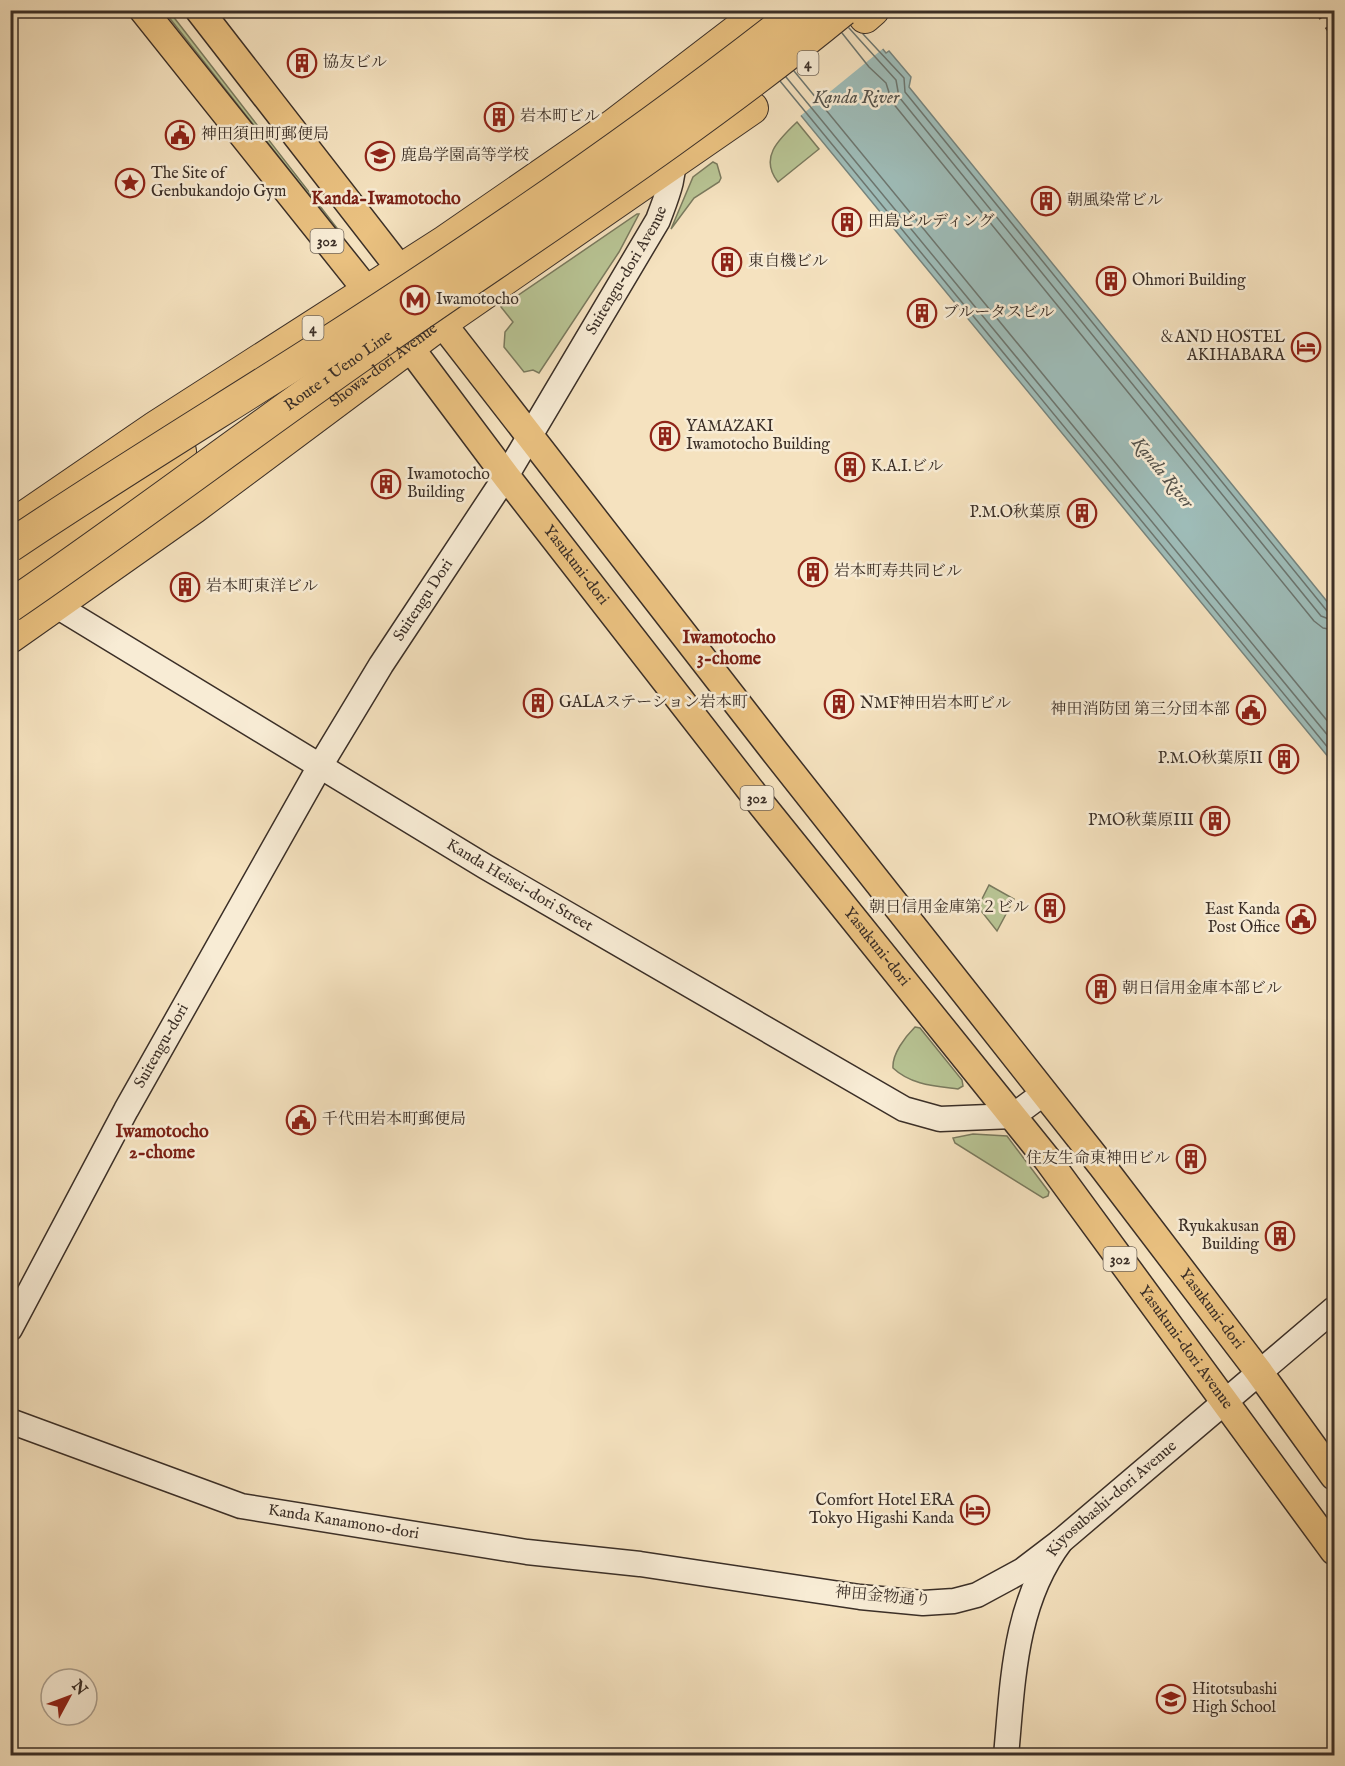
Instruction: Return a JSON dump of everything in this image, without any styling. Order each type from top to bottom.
[{"type":"highway","name":"4","points":[[10,527],[156,427],[401,272],[614,125],[730,39],[764,10]]},
{"type":"highway","name":"Route 1 Ueno Line","points":[[10,546],[324,345],[650,124],[800,10]]},
{"type":"highway","name":"Route 1 Ueno Line","points":[[10,606],[105,541],[339,370],[664,145],[757,77],[860,13]]},
{"type":"highway","name":"Showa-dori Avenue","points":[[10,637],[59,605],[441,323],[752,108],[860,13]]},
{"type":"highway","points":[[10,573],[324,345]]},
{"type":"main road","name":"Yasukuni-dori","points":[[143,10],[369,293],[506,476],[790,841],[1013,1116]]},
{"type":"main road","name":"302","points":[[199,10],[529,436]]},
{"type":"main road","name":"Yasukuni-dori","points":[[529,436],[1044,1094],[1259,1372],[1335,1476]]},
{"type":"main road","name":"Yasukuni-dori Avenue","points":[[1013,1116],[1227,1401],[1335,1551]]},
{"type":"street","name":"Suitengu-dori Avenue","points":[[529,436],[658,220],[670,189],[675,163],[669,123],[656,93]]},
{"type":"street","name":"Suitengu Dori","points":[[320,766],[381,665],[506,476],[529,436]]},
{"type":"street","name":"Kanda Heisei-dori Street","points":[[10,581],[59,605],[486,867],[904,1109],[940,1119],[1013,1116]]},
{"type":"street","name":"Suitengu-dori","points":[[10,1329],[126,1110],[320,766]]},
{"type":"street","points":[[1013,1116],[1044,1094]]},
{"type":"street","name":"Kiyosubashi-dori Avenue","points":[[1006,1755],[1016,1660],[1024,1614],[1036,1581],[1061,1541],[1335,1309]]},
{"type":"street","name":"神田金物通り","points":[[10,1421],[241,1506],[527,1552],[640,1564],[860,1597],[923,1603],[954,1601],[977,1595],[1023,1570],[1061,1541]]},
{"type":"green space","points":[[164,11],[169,11],[340,232],[338,232]]},
{"type":"green space","points":[[797,122],[819,149],[778,182],[770,165],[773,150]]},
{"type":"green space","points":[[713,162],[717,164],[721,178],[719,182],[694,198],[671,229],[693,177]]},
{"type":"green space","points":[[639,214],[619,252],[539,373],[533,370],[524,372],[504,347],[505,332],[513,322],[501,307]]},
{"type":"green space","points":[[989,885],[1014,899],[997,931],[978,907]]},
{"type":"green space","points":[[915,1027],[920,1028],[962,1080],[963,1086],[958,1089],[924,1084],[900,1074],[893,1068],[897,1052]]},
{"type":"green space","points":[[973,1134],[1007,1136],[1049,1192],[1048,1196],[1043,1198],[955,1143],[953,1138]]},
{"type":"water","name":"Kanda River","points":[[715,11],[852,11],[886,53],[889,51],[911,77],[909,87],[1334,610],[1334,764]]},
{"type":"pier","points":[[856,10],[885,47],[799,117],[712,11]]},
{"type":"railway","points":[[1316,10],[1334,38]]},
{"type":"railway","points":[[1330,10],[1334,16]]},
{"type":"place","name":"協友ビル","points":[[302,63]]},
{"type":"place","name":"岩本町ビル","points":[[499,117]]},
{"type":"place","name":"神田須田町郵便局","points":[[180,135]]},
{"type":"place","name":"鹿島学園高等学校","points":[[380,156]]},
{"type":"place","name":"The Site of Genbukandojo Gym","points":[[130,183]]},
{"type":"place","name":"朝風染常ビル","points":[[1046,201]]},
{"type":"place","name":"田島ビルディング","points":[[847,222]]},
{"type":"place","name":"東自機ビル","points":[[727,262]]},
{"type":"place","name":"Ohmori Building","points":[[1111,281]]},
{"type":"place","name":"Iwamotocho","points":[[415,300]]},
{"type":"place","name":"ブルータスビル","points":[[922,313]]},
{"type":"place","name":"＆AND HOSTEL AKIHABARA","points":[[1306,347]]},
{"type":"place","name":"YAMAZAKI Iwamotocho Building","points":[[665,436]]},
{"type":"place","name":"K.A.I.ビル","points":[[850,467]]},
{"type":"place","name":"Iwamotocho Building","points":[[386,484]]},
{"type":"place","name":"P.M.O秋葉原","points":[[1082,513]]},
{"type":"place","name":"岩本町寿共同ビル","points":[[813,572]]},
{"type":"place","name":"岩本町東洋ビル","points":[[185,587]]},
{"type":"place","name":"GALAステーション岩本町","points":[[538,703]]},
{"type":"place","name":"NMF神田岩本町ビル","points":[[839,704]]},
{"type":"place","name":"神田消防団 第三分団本部","points":[[1251,710]]},
{"type":"place","name":"P.M.O秋葉原II","points":[[1284,759]]},
{"type":"place","name":"PMO秋葉原III","points":[[1215,821]]},
{"type":"place","name":"朝日信用金庫第２ビル","points":[[1050,908]]},
{"type":"place","name":"East Kanda Post Office","points":[[1301,919]]},
{"type":"place","name":"朝日信用金庫本部ビル","points":[[1101,989]]},
{"type":"place","name":"千代田岩本町郵便局","points":[[301,1120]]},
{"type":"place","name":"住友生命東神田ビル","points":[[1191,1159]]},
{"type":"place","name":"Ryukakusan Building","points":[[1280,1236]]},
{"type":"place","name":"Comfort Hotel ERA Tokyo Higashi Kanda","points":[[975,1510]]},
{"type":"place","name":"Hitotsubashi High School","points":[[1171,1699]]},
{"type":"district","name":"Kanda-Iwamotocho","points":[[386,199]]},
{"type":"district","name":"Iwamotocho 3-chome","points":[[729,648]]},
{"type":"district","name":"Iwamotocho 2-chome","points":[[162,1142]]}]
